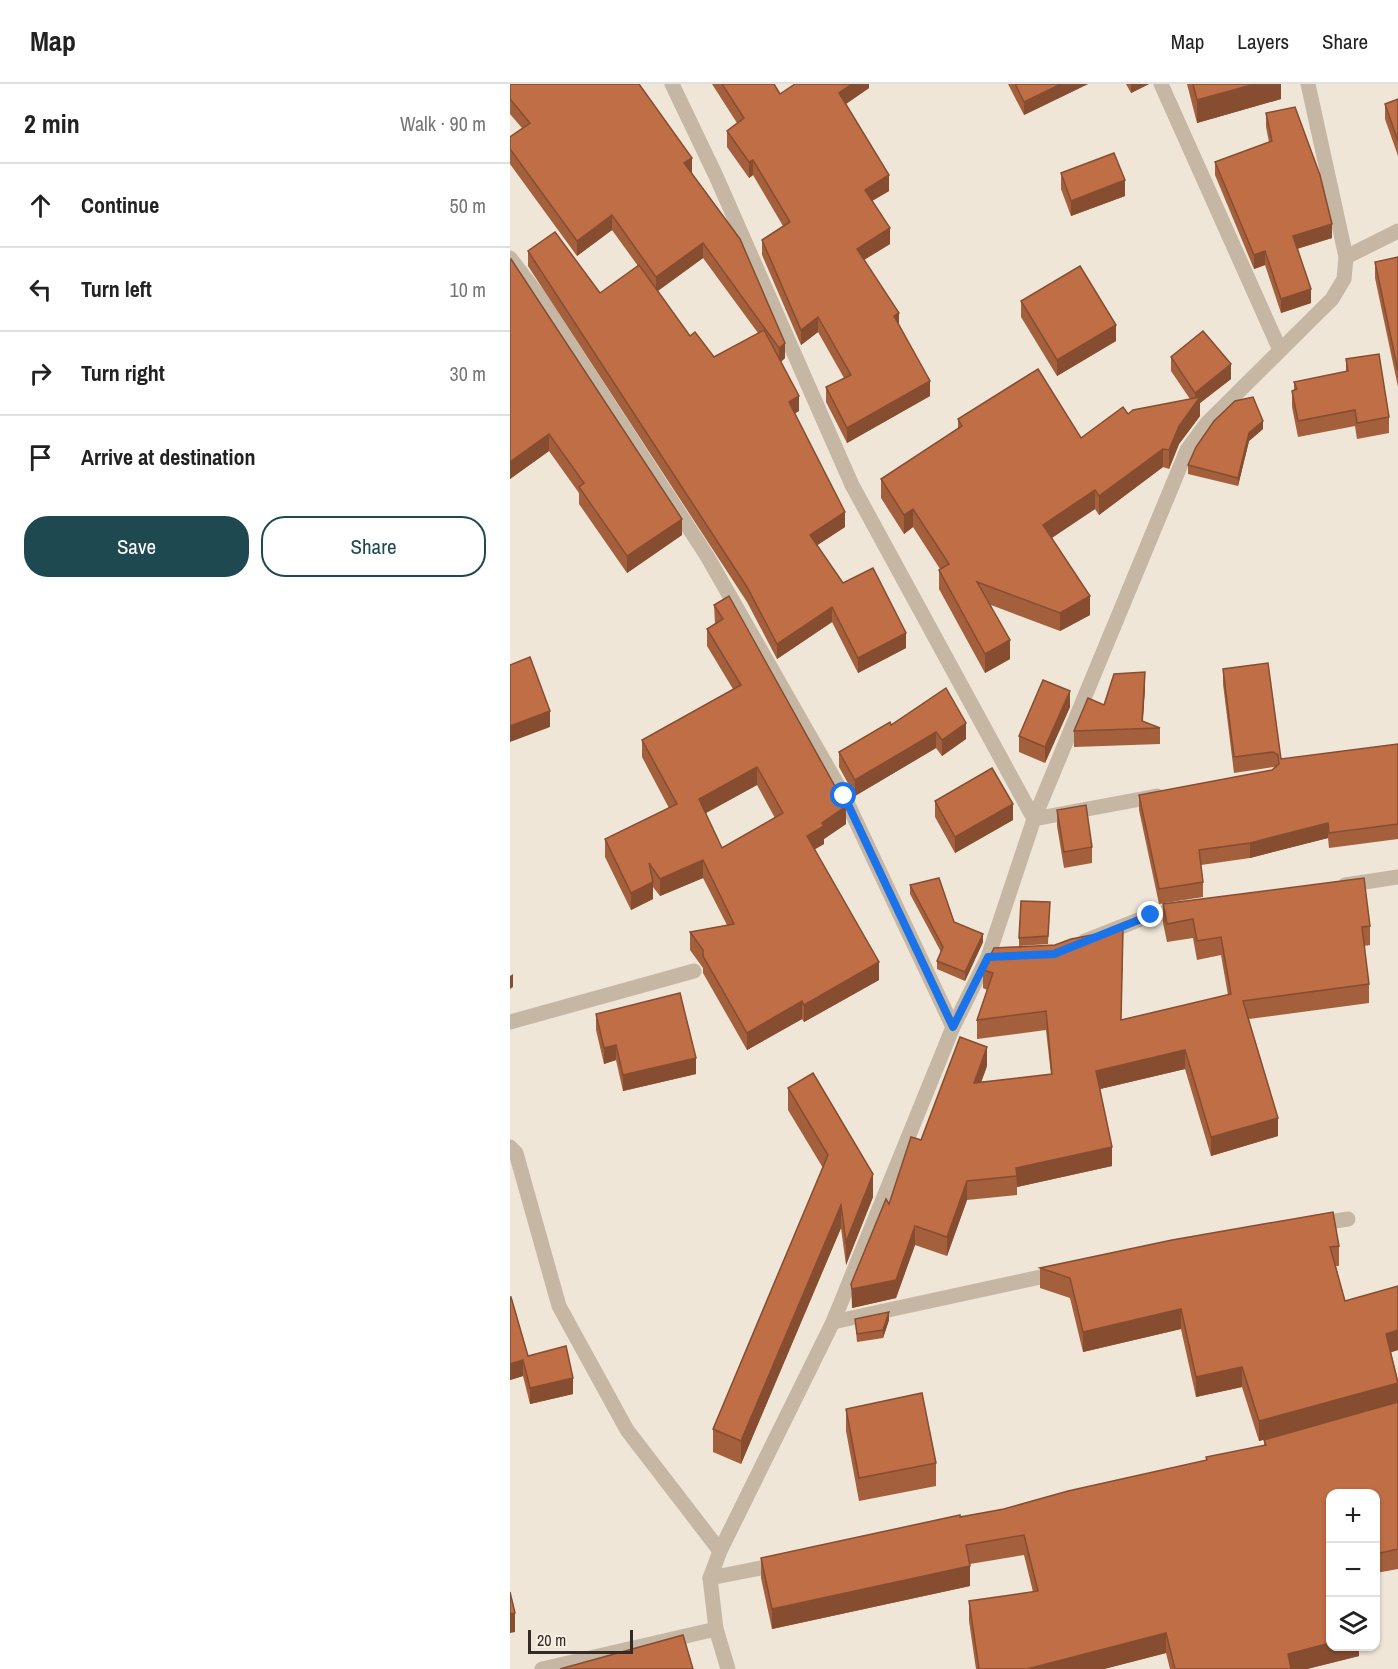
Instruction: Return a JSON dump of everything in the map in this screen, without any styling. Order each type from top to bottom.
[{"type":"street","points":[[672,84],[716,176],[852,485],[1034,819]]},
{"type":"street","points":[[1161,84],[1280,350]]},
{"type":"street","points":[[728,1669],[716,1629],[710,1578],[720,1551],[833,1322],[953,1027],[988,957],[1034,819],[1187,450],[1207,423],[1332,298],[1344,279],[1346,257],[1308,84]]},
{"type":"street","points":[[1346,257],[1398,231]]},
{"type":"street","points":[[510,258],[538,296],[707,556],[844,796],[953,1027]]},
{"type":"street","points":[[1034,819],[1175,793]]},
{"type":"street","points":[[1328,888],[1398,877]]},
{"type":"street","points":[[1073,945],[1151,915],[1198,908]]},
{"type":"street","points":[[988,957],[1010,956]]},
{"type":"street","points":[[510,1022],[694,971]]},
{"type":"street","points":[[510,1147],[516,1153],[559,1306],[627,1430],[720,1551]]},
{"type":"street","points":[[1303,1227],[1348,1219]]},
{"type":"street","points":[[833,1322],[1077,1270]]},
{"type":"street","points":[[710,1578],[801,1560]]},
{"type":"street","points":[[542,1669],[716,1629]]},
{"type":"building","points":[[510,84],[639,84],[692,158],[684,163],[740,239],[785,343],[779,348],[703,243],[656,277],[612,215],[577,241],[510,149],[510,137],[530,123],[510,99]]},
{"type":"building","points":[[722,84],[774,84],[780,94],[795,84],[852,84],[839,93],[889,175],[865,190],[890,228],[857,249],[899,313],[894,316],[930,381],[847,428],[826,387],[851,375],[818,317],[801,330],[762,240],[790,222],[753,160],[749,162],[727,131],[744,118]]},
{"type":"building","points":[[1015,84],[1061,84],[1024,102]]},
{"type":"building","points":[[1193,84],[1255,84],[1197,100]]},
{"type":"building","points":[[1398,99],[1398,141],[1385,104]]},
{"type":"building","points":[[1295,107],[1320,175],[1332,224],[1293,236],[1311,289],[1281,299],[1265,251],[1254,255],[1215,162],[1272,141],[1266,113]]},
{"type":"building","points":[[1114,153],[1125,180],[1071,201],[1061,173]]},
{"type":"building","points":[[555,232],[600,293],[639,265],[690,336],[695,332],[714,357],[764,330],[799,396],[789,402],[845,512],[810,535],[843,583],[873,568],[906,633],[858,658],[832,607],[777,644],[747,587],[528,251]]},
{"type":"building","points":[[1398,257],[1398,371],[1375,262]]},
{"type":"building","points":[[511,259],[682,519],[627,556],[579,487],[584,483],[549,434],[510,462]]},
{"type":"building","points":[[1080,266],[1116,325],[1057,360],[1021,301]]},
{"type":"building","points":[[1203,331],[1231,364],[1195,393],[1171,357]]},
{"type":"building","points":[[1379,354],[1389,417],[1357,423],[1355,410],[1298,421],[1292,391],[1297,389],[1294,382],[1348,371],[1346,359]]},
{"type":"building","points":[[1038,369],[1081,438],[1123,407],[1128,414],[1133,410],[1200,397],[1179,426],[1169,450],[1163,449],[1099,496],[1095,490],[1043,525],[1090,596],[1060,613],[977,582],[1010,640],[985,654],[939,570],[949,564],[913,509],[904,515],[881,479],[962,426],[958,419]]},
{"type":"building","points":[[1253,397],[1263,421],[1249,433],[1238,478],[1188,465],[1196,447],[1214,421],[1235,401]]},
{"type":"building","points":[[729,596],[846,806],[822,823],[824,826],[807,836],[879,962],[804,1005],[802,1001],[747,1033],[703,956],[703,950],[690,932],[734,924],[703,860],[660,879],[649,863],[653,882],[631,893],[605,839],[677,804],[642,740],[741,685],[707,629],[723,619],[714,605]],"holes":[[[757,767],[783,813],[722,848],[699,799]]]},
{"type":"building","points":[[530,657],[550,711],[510,726],[510,665]]},
{"type":"building","points":[[1268,663],[1281,759],[1398,744],[1398,824],[1329,833],[1328,823],[1250,843],[1199,850],[1203,882],[1159,889],[1139,795],[1272,770],[1279,764],[1278,755],[1273,752],[1234,757],[1223,669]]},
{"type":"building","points":[[1145,672],[1142,721],[1160,728],[1074,731],[1088,698],[1104,705],[1114,674]]},
{"type":"building","points":[[1043,680],[1070,691],[1045,747],[1019,736]]},
{"type":"building","points":[[946,688],[966,723],[942,740],[936,732],[855,780],[839,752],[890,722],[891,725]]},
{"type":"building","points":[[992,768],[1013,804],[955,837],[935,801]]},
{"type":"building","points":[[1086,805],[1092,847],[1064,852],[1057,810]]},
{"type":"building","points":[[939,878],[954,922],[983,934],[965,972],[937,961],[943,947],[910,885]]},
{"type":"building","points":[[1364,878],[1370,926],[1362,927],[1369,984],[1243,1001],[1278,1118],[1211,1137],[1185,1050],[1096,1071],[1112,1147],[1016,1168],[1017,1176],[967,1181],[947,1237],[915,1226],[896,1280],[852,1289],[851,1284],[886,1199],[889,1204],[911,1137],[921,1140],[960,1037],[987,1047],[974,1083],[1052,1074],[1046,1011],[977,1020],[993,973],[983,970],[994,948],[1055,945],[1071,939],[1123,929],[1121,1020],[1231,994],[1221,937],[1197,941],[1193,919],[1167,924],[1163,904]]},
{"type":"building","points":[[1021,901],[1050,902],[1048,936],[1019,938]]},
{"type":"building","points":[[680,993],[696,1058],[623,1075],[616,1045],[604,1048],[596,1014]]},
{"type":"building","points":[[813,1073],[873,1174],[846,1242],[841,1205],[741,1441],[713,1429],[828,1155],[788,1088]]},
{"type":"building","points":[[1333,1212],[1339,1246],[1330,1247],[1345,1301],[1398,1286],[1398,1330],[1386,1334],[1398,1383],[1259,1421],[1242,1367],[1196,1377],[1181,1309],[1083,1332],[1070,1278],[1040,1268],[1172,1240]]},
{"type":"building","points":[[510,1297],[528,1356],[566,1346],[573,1378],[530,1388],[523,1360],[510,1364]]},
{"type":"building","points":[[889,1312],[883,1330],[857,1334],[855,1319]]},
{"type":"building","points":[[922,1393],[936,1463],[859,1478],[846,1409]]},
{"type":"building","points":[[1398,1402],[1398,1549],[1380,1553],[1380,1489],[1326,1489],[1326,1644],[1288,1654],[1291,1669],[1175,1669],[1166,1633],[1027,1669],[979,1669],[969,1601],[1038,1591],[1024,1535],[966,1545],[970,1566],[772,1609],[761,1558],[960,1515],[960,1517],[1004,1509],[1068,1491],[1207,1460],[1206,1457],[1266,1445],[1264,1440]]},
{"type":"building","points":[[510,1592],[515,1613],[510,1614]]},
{"type":"building","points":[[683,1635],[693,1669],[560,1669]]},
{"type":"route","points":[[844,796],[953,1027],[988,957],[1054,954],[1151,915]]}]
